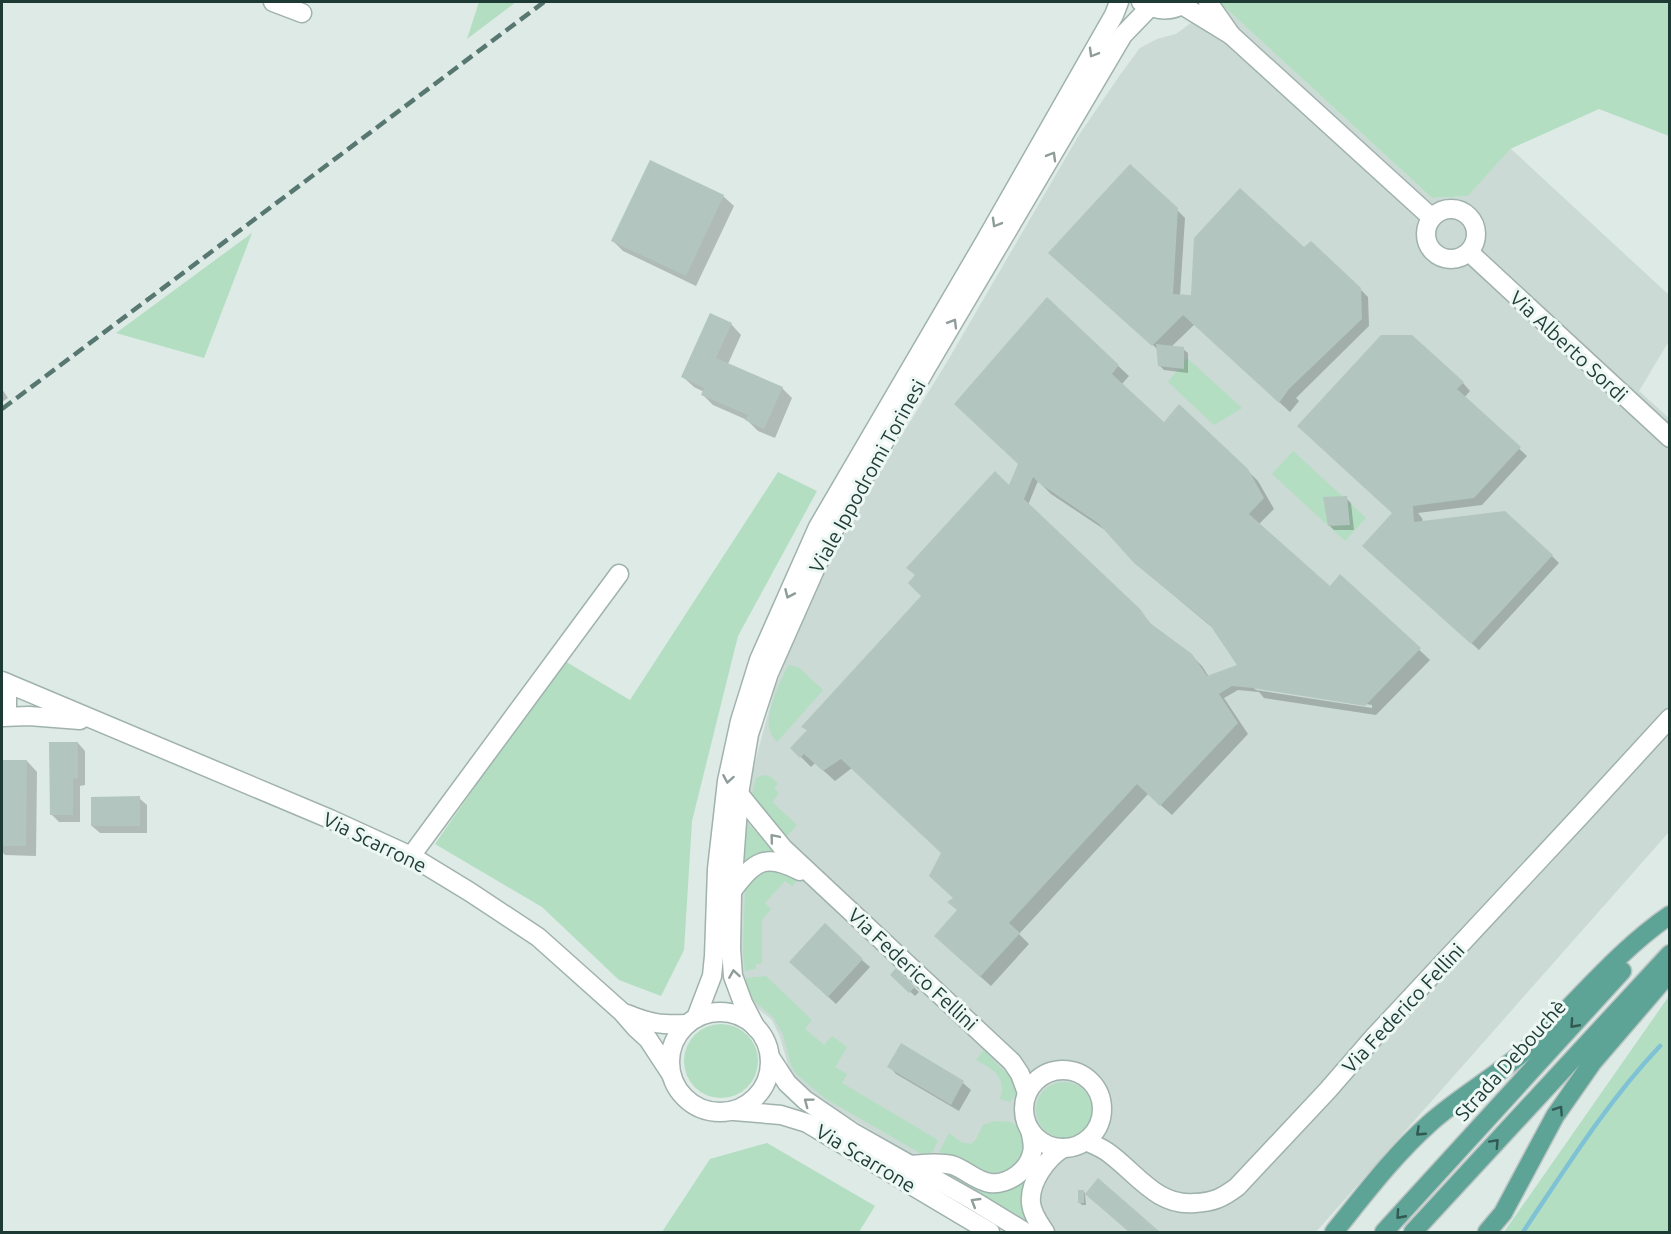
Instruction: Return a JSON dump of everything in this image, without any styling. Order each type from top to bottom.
[{"type":"main road","points":[[1334,1233],[1399,1152],[1432,1122],[1525,1051],[1620,956],[1650,929],[1670,917]]},
{"type":"main road","name":"Strada Debouchè","points":[[1384,1233],[1670,917]]},
{"type":"main road","points":[[1413,1233],[1670,954]]},
{"type":"main road","points":[[1487,1233],[1503,1214],[1555,1116],[1592,1063],[1670,972]]},
{"type":"street","points":[[273,2],[302,13]]},
{"type":"street","name":"Viale Ippodromi Torinesi","points":[[692,1021],[712,976],[717,869],[727,781],[740,721],[759,660],[818,527],[1061,108],[1114,15],[1119,2]]},
{"type":"street","points":[[1208,2],[1231,35]]},
{"type":"street","points":[[1146,4],[1161,10],[1172,9],[1184,3],[1231,35],[1432,218]]},
{"type":"street","name":"Viale Ippodromi Torinesi","points":[[756,1028],[743,1003],[734,976],[731,949],[732,891],[739,794],[749,734],[769,673],[828,540],[1123,34],[1146,4]]},
{"type":"street","points":[[1445,210],[1454,210],[1468,216],[1476,230],[1476,238],[1469,252],[1462,257],[1445,259],[1431,250],[1426,234],[1427,226],[1432,218],[1445,210]]},
{"type":"street","name":"Via Alberto Sordi","points":[[1469,252],[1670,438]]},
{"type":"street","points":[[411,856],[619,574]]},
{"type":"street","points":[[2,717],[7,706],[4,682]]},
{"type":"street","name":"Via Scarrone","points":[[4,682],[330,819],[411,856],[538,937],[622,1012],[648,1039],[671,1074]]},
{"type":"street","name":"Via Scarrone","points":[[2,717],[29,716],[97,722]]},
{"type":"street","name":"Via Federico Fellini","points":[[1086,1141],[1109,1152],[1155,1193],[1168,1200],[1184,1204],[1209,1202],[1223,1198],[1243,1180],[1320,1098],[1670,718]]},
{"type":"street","name":"Via Federico Fellini","points":[[739,794],[775,841],[1012,1062],[1020,1074],[1027,1093]]},
{"type":"street","name":"Via Federico Fellini","points":[[732,891],[748,870],[758,864],[772,861],[785,863],[814,878]]},
{"type":"street","name":"Via Scarrone","points":[[622,1012],[646,1022],[663,1025],[692,1021]]},
{"type":"street","points":[[711,1013],[728,1013],[743,1018],[756,1028],[765,1041],[770,1057],[765,1085],[756,1097],[745,1106],[732,1111],[716,1112],[701,1109],[687,1101],[677,1089],[669,1060],[678,1034],[692,1021],[711,1013]]},
{"type":"street","name":"Via Scarrone","points":[[770,1057],[787,1083],[805,1100],[852,1132],[974,1201],[1025,1233]]},
{"type":"street","name":"Via Federico Fellini","points":[[1012,1062],[1034,1071],[1047,1073]]},
{"type":"street","points":[[1066,1070],[1084,1076],[1098,1090],[1102,1101],[1099,1124],[1086,1141],[1076,1146],[1053,1147],[1037,1138],[1030,1131],[1026,1122],[1024,1110],[1027,1093],[1039,1078],[1047,1073],[1066,1070]]},
{"type":"street","name":"Via Scarrone","points":[[732,1111],[781,1115],[807,1123],[990,1233]]},
{"type":"street","name":"Via Federico Fellini","points":[[1099,1124],[1109,1152]]},
{"type":"street","name":"Via Scarrone","points":[[910,1165],[938,1163],[954,1166],[988,1183],[1001,1182],[1016,1176],[1030,1160],[1033,1143],[1030,1131]]},
{"type":"street","points":[[1045,1233],[1035,1216],[1031,1202],[1032,1191],[1042,1167],[1052,1155],[1063,1148]]},
{"type":"shaded area","points":[[1219,2],[1432,198],[1468,196],[1510,148],[1669,295],[1669,341],[1639,391],[1669,418],[1669,832],[1316,1232],[1041,1232],[829,1105],[791,1075],[780,1037],[772,1020],[750,1002],[743,984],[740,953],[741,861],[748,789],[774,691],[821,566],[947,362],[1079,135],[1120,75],[1140,48],[1157,39],[1176,34]]},
{"type":"green space","points":[[479,2],[516,2],[467,39]]},
{"type":"green space","points":[[1219,2],[1669,2],[1669,136],[1599,109],[1510,149],[1468,196],[1432,198]]},
{"type":"green space","points":[[252,233],[204,358],[116,333]]},
{"type":"green space","points":[[1187,358],[1242,408],[1214,425],[1168,382]]},
{"type":"green space","points":[[1293,451],[1366,518],[1345,541],[1272,474]]},
{"type":"green space","points":[[778,472],[817,491],[738,636],[692,821],[684,950],[661,996],[619,980],[542,907],[435,844],[563,660],[630,700]]},
{"type":"green space","points":[[789,665],[798,667],[823,690],[777,742],[771,734],[769,718],[777,689]]},
{"type":"green space","points":[[765,775],[778,784],[774,788],[779,793],[772,802],[797,825],[786,837],[768,820],[752,794],[756,778]]},
{"type":"green space","points":[[746,822],[765,838],[776,853],[757,853],[743,862]]},
{"type":"green space","points":[[774,870],[785,872],[798,880],[792,886],[785,881],[765,903],[771,909],[762,920],[762,963],[756,964],[755,969],[745,971],[743,953],[745,891],[755,877]]},
{"type":"green space","points":[[766,976],[812,1020],[805,1029],[824,1045],[832,1036],[847,1047],[835,1067],[847,1074],[842,1083],[938,1140],[932,1153],[920,1153],[826,1099],[795,1072],[783,1035],[774,1018],[754,1001],[746,983],[746,978]]},
{"type":"green space","points":[[1669,996],[1669,1232],[1504,1232]]},
{"type":"green space","points":[[721,1024],[735,1027],[747,1035],[755,1047],[758,1061],[755,1075],[747,1087],[735,1095],[721,1098],[707,1095],[695,1087],[687,1075],[684,1061],[687,1047],[695,1035],[707,1027]]},
{"type":"green space","points":[[984,1050],[1011,1077],[1016,1086],[1010,1102],[1000,1099],[1002,1084],[997,1074],[976,1060]]},
{"type":"green space","points":[[1064,1082],[1075,1084],[1084,1090],[1090,1099],[1092,1110],[1090,1121],[1084,1130],[1075,1136],[1064,1138],[1053,1136],[1044,1130],[1038,1121],[1036,1110],[1038,1099],[1044,1090],[1053,1084]]},
{"type":"green space","points":[[995,1121],[1011,1122],[1023,1131],[1027,1145],[1021,1161],[1009,1170],[992,1173],[955,1156],[939,1152],[949,1133],[961,1142],[971,1144],[983,1125]]},
{"type":"green space","points":[[767,1143],[875,1206],[859,1232],[662,1232],[710,1159]]},
{"type":"green space","points":[[1033,1166],[1031,1223],[945,1172],[951,1170],[980,1186]]},
{"type":"building","points":[[650,160],[724,195],[686,276],[611,241]]},
{"type":"building","points":[[1130,164],[1178,208],[1173,294],[1191,295],[1194,238],[1240,188],[1304,247],[1311,241],[1361,288],[1362,319],[1289,389],[1279,403],[1183,315],[1152,346],[1048,253]]},
{"type":"building","points":[[1047,297],[1119,365],[1112,374],[1164,422],[1179,404],[1248,469],[1264,498],[1249,514],[1330,586],[1340,574],[1421,648],[1365,706],[1232,686],[1219,694],[1238,723],[1160,806],[1137,784],[1009,923],[1020,933],[980,977],[934,936],[957,910],[947,902],[953,898],[929,876],[941,853],[841,759],[823,771],[804,754],[800,758],[790,748],[807,730],[801,727],[921,596],[908,583],[915,575],[906,568],[995,471],[1009,485],[1018,464],[954,404]],"holes":[[[1033,477],[1099,524],[1134,563],[1210,625],[1237,665],[1207,676],[1192,654],[1150,623],[1140,609],[1024,499]]]},
{"type":"building","points":[[710,313],[732,323],[716,358],[783,387],[764,429],[745,420],[748,415],[701,395],[704,388],[681,377]]},
{"type":"building","points":[[1381,335],[1412,335],[1464,382],[1457,389],[1521,447],[1474,498],[1413,506],[1414,522],[1505,511],[1553,555],[1471,644],[1362,546],[1392,513],[1297,426]]},
{"type":"building","points":[[1156,344],[1184,347],[1184,369],[1158,366]]},
{"type":"building","points":[[1347,496],[1350,525],[1328,526],[1323,497]]},
{"type":"building","points":[[49,742],[78,742],[78,778],[73,779],[73,815],[50,815]]},
{"type":"building","points":[[2,760],[27,760],[26,846],[2,846]]},
{"type":"building","points":[[140,796],[140,826],[91,826],[91,797]]},
{"type":"building","points":[[825,923],[863,959],[828,997],[789,962]]},
{"type":"building","points":[[896,968],[915,987],[909,993],[890,975]]},
{"type":"building","points":[[901,1043],[964,1081],[951,1105],[887,1067]]},
{"type":"building","points":[[1098,1178],[1160,1232],[1129,1232],[1085,1194]]},
{"type":"building","points":[[1078,1190],[1084,1190],[1084,1203],[1078,1203]]},
{"type":"waterway","points":[[1523,1232],[1605,1113],[1660,1046]]},
{"type":"railway","points":[[2,409],[544,2]]}]
